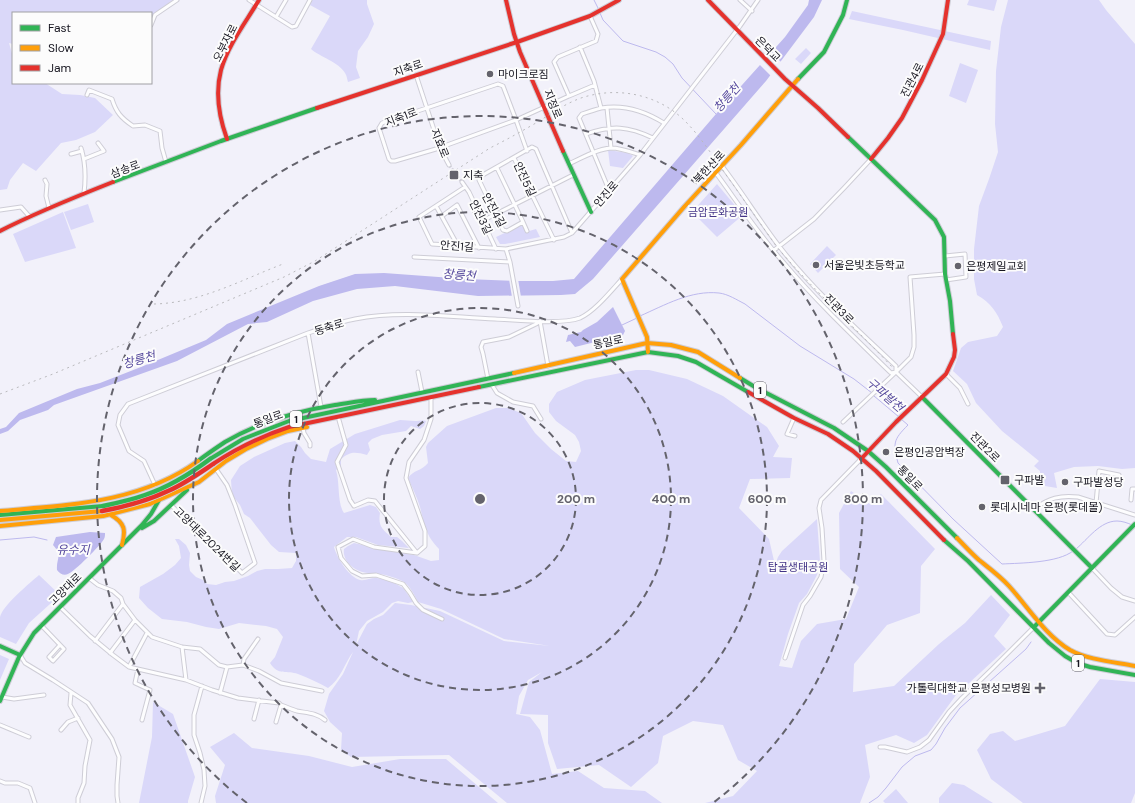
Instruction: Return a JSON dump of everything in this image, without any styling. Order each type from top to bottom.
[{"type":"main road","name":"지정로","points":[[506,0],[517,42],[591,212]]},
{"type":"main road","name":"지축로","points":[[227,139],[517,42],[592,15],[604,10],[619,0]]},
{"type":"main road","points":[[708,0],[737,30]]},
{"type":"main road","name":"북한산로","points":[[622,279],[684,207],[824,52],[843,15],[847,0]]},
{"type":"main road","name":"진관4로","points":[[871,159],[898,123],[922,80],[943,34],[948,0]]},
{"type":"main road","name":"오부자로","points":[[227,139],[220,119],[219,88],[222,70],[237,37],[258,2]]},
{"type":"main road","name":"은덕교","points":[[737,30],[792,86]]},
{"type":"main road","points":[[792,86],[818,108],[935,220],[944,237],[945,274],[950,301],[955,350],[954,357],[946,374],[896,422],[861,459]]},
{"type":"main road","name":"삼송로","points":[[0,230],[84,193],[227,139]]},
{"type":"main road","points":[[622,279],[647,337],[648,352]]},
{"type":"main road","name":"통일로","points":[[0,520],[103,508],[140,497],[169,486],[196,470],[234,444],[264,430],[289,421],[422,392],[488,380],[601,352],[647,344],[672,345],[698,352],[755,387],[834,428],[868,451],[977,558],[1008,585],[1054,638],[1077,653],[1101,660],[1135,666]]},
{"type":"main road","name":"통일로","points":[[0,515],[120,507],[141,501],[163,494],[190,480],[243,446],[266,435],[289,427],[549,374],[648,352],[678,356],[696,362],[794,418],[828,434],[853,451],[876,471],[948,544],[968,561],[1034,626],[1049,643],[1063,655],[1077,663],[1099,669],[1135,675]]},
{"type":"main road","name":"진관2로","points":[[922,397],[1092,568]]},
{"type":"main road","points":[[0,511],[103,501],[132,494],[182,472],[226,442],[246,431],[270,421],[321,407],[369,400],[389,399]]},
{"type":"main road","points":[[0,526],[111,515],[160,500],[189,487],[246,449],[267,439],[303,428],[362,415],[389,407]]},
{"type":"main road","points":[[189,467],[188,472],[191,479],[200,481]]},
{"type":"main road","points":[[155,485],[160,500]]},
{"type":"main road","points":[[138,531],[154,521],[189,487]]},
{"type":"main road","name":"고양대로","points":[[1,699],[20,655],[41,625],[138,531],[148,519],[160,500]]},
{"type":"main road","points":[[111,515],[122,523],[124,535],[122,545]]},
{"type":"main road","points":[[1034,626],[1135,524]]},
{"type":"main road","points":[[0,646],[20,655]]},
{"type":"street","points":[[152,22],[155,15],[177,0]]},
{"type":"street","points":[[249,0],[258,2],[276,17],[292,27],[296,26],[310,0]]},
{"type":"street","points":[[276,17],[286,0]]},
{"type":"street","points":[[740,0],[752,10]]},
{"type":"street","points":[[737,30],[758,0]]},
{"type":"street","points":[[569,96],[554,62],[558,57],[596,41],[598,34],[592,15]]},
{"type":"street","name":"안진로","points":[[496,249],[506,249],[554,240],[572,233],[640,155],[737,30]]},
{"type":"street","points":[[580,47],[595,85],[601,108]]},
{"type":"street","name":"지효로","points":[[416,75],[440,148],[449,165]]},
{"type":"street","name":"지축1로","points":[[516,120],[503,86],[498,84],[382,123],[379,128],[387,157],[391,161],[395,161],[440,148],[516,120],[544,106],[595,85]]},
{"type":"street","points":[[87,95],[88,90],[112,99],[114,108],[124,120],[133,126],[144,125],[160,131],[162,148],[166,162]]},
{"type":"street","points":[[609,190],[579,118],[582,114],[601,108],[629,108],[642,112],[664,123]]},
{"type":"street","points":[[607,108],[611,148]]},
{"type":"street","points":[[516,120],[527,151]]},
{"type":"street","points":[[586,134],[610,128],[623,128],[640,132],[653,138]]},
{"type":"street","points":[[84,159],[104,151],[98,143]]},
{"type":"street","name":"안진5길","points":[[554,240],[514,158],[532,147],[536,149],[572,233]]},
{"type":"street","points":[[569,164],[594,153],[611,148],[640,155]]},
{"type":"street","points":[[71,154],[82,150],[86,165],[84,193]]},
{"type":"street","points":[[497,168],[514,158]]},
{"type":"street","points":[[773,251],[814,219],[846,188],[871,159]]},
{"type":"street","name":"진관3로","points":[[722,166],[778,246],[820,292],[896,366],[896,372],[922,397]]},
{"type":"street","name":"안진4길","points":[[497,168],[515,205],[523,222],[507,231],[503,230],[479,180],[481,176],[497,168]]},
{"type":"street","name":"진관3로","points":[[716,173],[773,251],[828,312],[891,373],[896,372]]},
{"type":"street","points":[[482,221],[574,175]]},
{"type":"street","points":[[45,180],[47,184],[46,196],[49,208]]},
{"type":"street","points":[[462,182],[465,187]]},
{"type":"street","name":"안진1길","points":[[465,187],[420,216],[432,244],[496,249]]},
{"type":"street","name":"안진3길","points":[[465,187],[496,249]]},
{"type":"street","points":[[442,216],[457,205],[479,248]]},
{"type":"street","points":[[0,210],[21,206],[29,216]]},
{"type":"street","points":[[436,206],[458,246]]},
{"type":"street","points":[[751,221],[758,216]]},
{"type":"street","points":[[523,222],[527,231]]},
{"type":"street","points":[[506,249],[510,262],[517,304]]},
{"type":"street","points":[[945,256],[965,254],[966,277],[946,280]]},
{"type":"street","points":[[414,257],[510,262]]},
{"type":"street","points":[[843,422],[911,357],[914,347],[914,334],[910,277],[945,274]]},
{"type":"street","name":"동축로","points":[[155,485],[144,461],[129,450],[118,425],[120,415],[128,404],[308,333],[356,319],[396,314],[540,321],[572,320],[591,311],[622,279]]},
{"type":"street","points":[[488,380],[481,347],[483,342],[509,337],[540,321],[548,366]]},
{"type":"street","points":[[308,333],[321,407]]},
{"type":"street","points":[[418,372],[422,392]]},
{"type":"street","points":[[946,374],[960,388],[968,404]]},
{"type":"street","points":[[492,385],[497,393],[513,402],[533,406],[541,419]]},
{"type":"street","points":[[431,398],[431,419],[424,440],[410,462],[406,478],[425,531],[426,546],[417,553],[374,547],[353,539],[338,547],[341,558],[352,571],[362,576],[376,575],[403,584],[410,592],[416,603],[423,610],[442,619]]},
{"type":"street","points":[[794,418],[787,434],[794,436]]},
{"type":"street","points":[[339,420],[346,445],[337,462],[350,500],[354,506],[368,500],[375,501],[417,553]]},
{"type":"street","points":[[303,428],[304,434],[310,446]]},
{"type":"street","points":[[785,658],[803,605],[821,577],[824,561],[819,508],[821,500],[861,459]]},
{"type":"street","name":"고양대로2024번길","points":[[172,505],[182,516],[194,524],[206,539],[218,548],[242,573],[255,563],[230,492],[216,469]]},
{"type":"street","points":[[1096,503],[1099,471],[1119,475]]},
{"type":"street","points":[[1131,500],[1132,489],[1135,489]]},
{"type":"street","points":[[1034,509],[1050,499],[1059,496],[1078,496],[1135,515]]},
{"type":"street","points":[[1092,568],[1122,597],[1135,601]]},
{"type":"street","points":[[89,578],[113,591],[121,598],[123,604],[135,620],[152,637],[182,647],[200,649],[219,665],[227,667],[243,665],[281,683],[322,691]]},
{"type":"street","points":[[1068,592],[1107,634],[1115,635],[1135,617]]},
{"type":"street","points":[[95,641],[123,604]]},
{"type":"street","points":[[60,607],[95,641],[129,667],[186,680],[238,698],[279,703],[281,705],[320,716],[325,720]]},
{"type":"street","points":[[110,653],[135,620]]},
{"type":"street","points":[[41,625],[64,649],[53,661],[49,657],[60,645]]},
{"type":"street","points":[[880,747],[906,752],[920,747],[929,740],[949,712],[1034,626]]},
{"type":"street","points":[[129,667],[147,633]]},
{"type":"street","points":[[243,665],[244,659],[258,639]]},
{"type":"street","points":[[182,647],[186,680]]},
{"type":"street","points":[[20,655],[25,663],[88,703],[112,740],[119,757],[117,785],[118,803]]},
{"type":"street","points":[[220,692],[227,667]]},
{"type":"street","points":[[138,669],[135,683],[150,690],[142,720]]},
{"type":"street","points":[[201,803],[205,786],[204,770],[194,735],[194,714],[202,686]]},
{"type":"street","points":[[71,693],[70,705],[90,740],[85,766],[84,784],[78,798],[78,803]]},
{"type":"street","points":[[1,699],[14,699],[44,695]]},
{"type":"street","points":[[254,719],[259,700]]},
{"type":"street","points":[[276,722],[281,705]]},
{"type":"street","points":[[61,730],[68,722],[78,718]]},
{"type":"street","points":[[0,725],[29,737]]},
{"type":"street","points":[[0,781],[5,783],[18,783],[30,788],[35,803]]},
{"type":"green space","points":[[0,0],[173,0],[152,17],[152,12],[12,12],[12,44],[9,43],[12,54],[12,84],[47,84],[62,94],[95,98],[113,115],[95,132],[76,140],[61,143],[36,171],[23,163],[10,180],[7,189],[0,190]]},
{"type":"green space","points":[[312,0],[367,0],[374,24],[368,37],[358,51],[356,67],[360,78],[348,82],[347,76],[342,69],[311,49],[330,16],[310,5]]},
{"type":"green space","points":[[969,0],[997,0],[994,11],[967,5]]},
{"type":"green space","points":[[1008,0],[1099,0],[1135,44],[1135,468],[1122,469],[1098,466],[1074,467],[1054,473],[1057,488],[1045,486],[1040,479],[1040,471],[1034,466],[1039,461],[1002,431],[976,403],[967,384],[953,371],[961,348],[968,342],[997,336],[1003,327],[993,308],[977,295],[974,279],[974,249],[979,206],[998,152],[995,124],[996,71],[1001,27]]},
{"type":"green space","points":[[852,11],[991,41],[990,50],[849,19]]},
{"type":"green space","points":[[806,48],[811,53],[801,64],[795,59]]},
{"type":"green space","points":[[960,63],[978,70],[966,103],[949,96]]},
{"type":"green space","points":[[608,150],[628,153],[633,156],[623,168],[610,166]]},
{"type":"green space","name":"금암문화공원","points":[[717,184],[743,215],[717,237],[692,212]]},
{"type":"green space","points":[[88,204],[94,222],[71,230],[64,212]]},
{"type":"green space","points":[[63,212],[76,248],[25,262],[13,234]]},
{"type":"green space","points":[[522,225],[526,232],[536,229],[540,237],[500,244],[496,237]]},
{"type":"green space","points":[[827,246],[836,255],[818,273],[810,264]]},
{"type":"green space","name":"탑골생태공원","points":[[636,370],[649,370],[687,379],[723,396],[767,427],[779,446],[773,457],[792,458],[790,478],[750,479],[739,508],[769,539],[775,565],[782,551],[817,519],[820,561],[817,575],[807,594],[799,603],[779,666],[792,668],[801,641],[817,624],[846,619],[859,587],[840,569],[839,513],[851,491],[870,504],[881,494],[935,549],[921,566],[920,613],[887,625],[854,664],[853,692],[894,686],[939,644],[965,623],[991,595],[1010,615],[994,636],[1006,649],[956,695],[927,735],[914,743],[896,735],[865,745],[870,777],[860,803],[705,803],[733,796],[757,771],[738,760],[723,725],[693,721],[663,736],[658,763],[631,787],[599,765],[557,769],[548,743],[548,715],[520,714],[529,682],[542,672],[528,680],[519,696],[516,714],[530,717],[540,730],[552,774],[578,771],[604,788],[645,791],[662,803],[507,803],[449,755],[351,757],[341,750],[342,733],[330,722],[324,711],[329,694],[343,674],[353,652],[339,676],[328,688],[302,676],[294,673],[279,671],[273,667],[270,663],[275,657],[283,637],[277,629],[266,626],[239,623],[219,629],[187,622],[162,619],[148,608],[139,598],[140,587],[163,574],[175,565],[181,558],[179,546],[175,539],[179,539],[186,545],[190,553],[190,571],[207,584],[216,585],[234,581],[265,569],[292,568],[296,561],[296,553],[279,552],[271,545],[250,518],[244,514],[240,505],[232,495],[231,480],[240,466],[254,457],[285,443],[295,441],[311,459],[326,462],[330,449],[355,434],[400,420],[426,421],[424,426],[420,429],[411,426],[406,431],[382,435],[372,439],[368,443],[370,450],[367,455],[350,453],[341,459],[341,466],[336,470],[340,504],[344,513],[370,505],[376,507],[380,513],[380,524],[383,529],[391,537],[397,537],[409,548],[378,545],[356,537],[347,537],[334,547],[344,566],[356,578],[366,580],[378,578],[394,583],[404,589],[413,602],[408,603],[398,601],[392,603],[383,612],[367,621],[359,631],[356,645],[367,624],[383,615],[395,603],[440,611],[504,641],[550,646],[504,639],[441,609],[418,602],[414,594],[404,582],[389,576],[359,571],[351,566],[345,558],[344,549],[354,543],[414,555],[431,561],[439,560],[439,549],[426,530],[419,503],[408,478],[412,473],[423,468],[428,463],[426,447],[428,443],[447,426],[496,408],[508,408],[521,413],[535,433],[566,461],[576,462],[581,451],[579,442],[575,435],[556,421],[549,412],[549,404],[557,392],[585,380]]},
{"type":"green space","points":[[39,575],[60,595],[29,623],[16,644],[0,637],[0,617],[2,612],[17,594]]},
{"type":"green space","points":[[0,655],[9,659],[0,680]]},
{"type":"green space","points":[[1100,679],[1135,682],[1135,793],[1131,803],[1023,803],[991,779],[977,750],[990,734],[1003,731],[1015,741],[1065,726]]},
{"type":"green space","points":[[153,702],[173,714],[195,777],[188,803],[139,803],[152,737]]},
{"type":"green space","points":[[234,733],[252,748],[309,756],[352,767],[400,759],[446,759],[498,803],[216,803],[215,796],[225,765],[210,747]]},
{"type":"green space","points":[[952,783],[964,785],[993,803],[939,803],[939,798]]},
{"type":"green space","points":[[896,789],[908,803],[885,803],[883,801]]},
{"type":"water","points":[[809,0],[822,0],[814,17],[766,81],[593,279],[575,294],[478,296],[395,286],[357,289],[313,301],[267,322],[248,324],[177,361],[54,405],[48,410],[20,420],[8,431],[0,434],[0,429],[6,427],[19,413],[77,389],[100,383],[141,367],[206,340],[227,324],[319,286],[355,274],[384,273],[519,281],[553,281],[574,279],[716,114],[785,37],[808,5]]},
{"type":"water","points":[[613,307],[625,331],[623,335],[575,347],[570,341],[566,342],[568,335],[581,332],[597,322]]},
{"type":"water","name":"유수지","points":[[90,532],[105,533],[105,537],[98,547],[76,569],[65,575],[59,573],[57,570],[58,552],[53,545],[56,537]]},
{"type":"pier","points":[[770,51],[782,63],[772,77],[759,64]]},
{"type":"pier","points":[[509,279],[518,279],[521,297],[512,297]]},
{"type":"waterway","points":[[594,0],[599,10]]},
{"type":"waterway","name":"창릉천","points":[[600,13],[603,20],[623,41],[656,52],[665,57],[673,64],[682,78],[716,114]]},
{"type":"waterway","name":"구파발천","points":[[640,316],[688,296],[709,293],[726,295],[745,304],[800,346],[854,379],[872,393]]},
{"type":"waterway","name":"구파발천","points":[[622,325],[637,318]]},
{"type":"waterway","name":"구파발천","points":[[874,396],[899,417]]},
{"type":"waterway","name":"구파발천","points":[[901,419],[908,425],[897,438],[895,451],[898,463],[953,519],[1002,564],[1029,563],[1049,560],[1058,558],[1073,551]]},
{"type":"waterway","name":"구파발천","points":[[1076,549],[1095,531],[1105,524],[1117,521],[1132,525]]},
{"type":"waterway","points":[[0,540],[34,537],[47,540]]},
{"type":"waterway","points":[[869,803],[878,797],[902,767],[915,756],[931,750],[960,708],[1026,649],[1031,642]]},
{"type":"tunnel","points":[[449,165],[462,182]]},
{"type":"railway","points":[[0,394],[53,374],[284,277],[315,261],[490,148],[510,138],[560,108],[581,98],[595,94],[609,93],[623,93],[650,99],[662,104],[685,121],[706,146],[777,247],[805,278],[893,368]]},
{"type":"railway","points":[[154,304],[188,300],[220,290],[283,264]]},
{"type":"traffic: fast","points":[[798,79],[824,52],[843,15],[847,0]]},
{"type":"traffic: fast","points":[[113,182],[221,141],[317,108]]},
{"type":"traffic: fast","points":[[848,137],[935,220],[944,237],[945,274],[950,301],[953,334]]},
{"type":"traffic: fast","points":[[563,151],[591,212]]},
{"type":"traffic: fast","points":[[479,387],[648,352],[678,356],[696,362],[748,392]]},
{"type":"traffic: fast","points":[[210,459],[243,439],[289,421],[514,373]]},
{"type":"traffic: fast","points":[[740,378],[834,428],[868,451],[957,538]]},
{"type":"traffic: fast","points":[[922,397],[1092,568]]},
{"type":"traffic: fast","points":[[198,461],[208,453],[238,435],[278,418],[321,407],[375,400]]},
{"type":"traffic: fast","points":[[103,506],[119,503],[154,492],[187,475],[210,459]]},
{"type":"traffic: fast","points":[[142,528],[154,521],[187,490]]},
{"type":"traffic: fast","points":[[0,701],[19,657],[34,633],[142,525],[151,514],[159,500]]},
{"type":"traffic: fast","points":[[0,515],[103,506]]},
{"type":"traffic: fast","points":[[1034,627],[1135,524]]},
{"type":"traffic: fast","points":[[944,540],[968,561],[1049,643],[1065,656],[1077,663],[1090,667],[1135,675]]},
{"type":"traffic: fast","points":[[0,646],[20,655]]},
{"type":"traffic: slow","points":[[622,279],[798,79]]},
{"type":"traffic: slow","points":[[622,279],[647,337],[648,352]]},
{"type":"traffic: slow","points":[[514,373],[647,343],[671,345],[698,352],[740,378]]},
{"type":"traffic: slow","points":[[0,526],[103,516],[150,504],[199,482],[226,461],[246,449],[288,431],[307,427]]},
{"type":"traffic: slow","points":[[0,511],[78,504],[128,494],[152,486],[176,475],[198,461]]},
{"type":"traffic: slow","points":[[0,520],[102,511]]},
{"type":"traffic: slow","points":[[111,515],[122,524],[124,531],[122,545]]},
{"type":"traffic: slow","points":[[957,538],[976,557],[1006,582],[1037,620],[1061,644],[1070,650],[1085,656],[1135,666]]},
{"type":"traffic: jam","points":[[227,139],[222,122],[218,96],[221,70],[228,52],[259,0]]},
{"type":"traffic: jam","points":[[506,0],[520,52],[563,151]]},
{"type":"traffic: jam","points":[[517,42],[590,16],[619,0]]},
{"type":"traffic: jam","points":[[708,0],[785,79],[848,137]]},
{"type":"traffic: jam","points":[[871,159],[902,118],[922,80],[943,34],[948,0]]},
{"type":"traffic: jam","points":[[317,108],[517,42]]},
{"type":"traffic: jam","points":[[0,231],[42,211],[113,182]]},
{"type":"traffic: jam","points":[[861,459],[896,422],[946,374],[954,357],[955,350],[953,334]]},
{"type":"traffic: jam","points":[[213,464],[250,443],[289,427],[479,387]]},
{"type":"traffic: jam","points":[[748,392],[794,418],[828,434],[853,451],[876,471],[944,540]]},
{"type":"traffic: jam","points":[[102,511],[119,508],[160,495],[185,482],[213,464]]},
{"type":"place","name":"마이크로짐","points":[[490,74]]},
{"type":"place","name":"지축","points":[[454,175]]},
{"type":"place","name":"서울은빛초등학교","points":[[816,265]]},
{"type":"place","name":"은평제일교회","points":[[958,266]]},
{"type":"place","name":"은평인공암벽장","points":[[886,452]]},
{"type":"place","name":"구파발","points":[[1005,480]]},
{"type":"place","name":"구파발성당","points":[[1065,482]]},
{"type":"place","name":"롯데시네마 은평(롯데몰)","points":[[982,507]]},
{"type":"place","name":"가톨릭대학교 은평성모병원","points":[[1040,688]]}]
